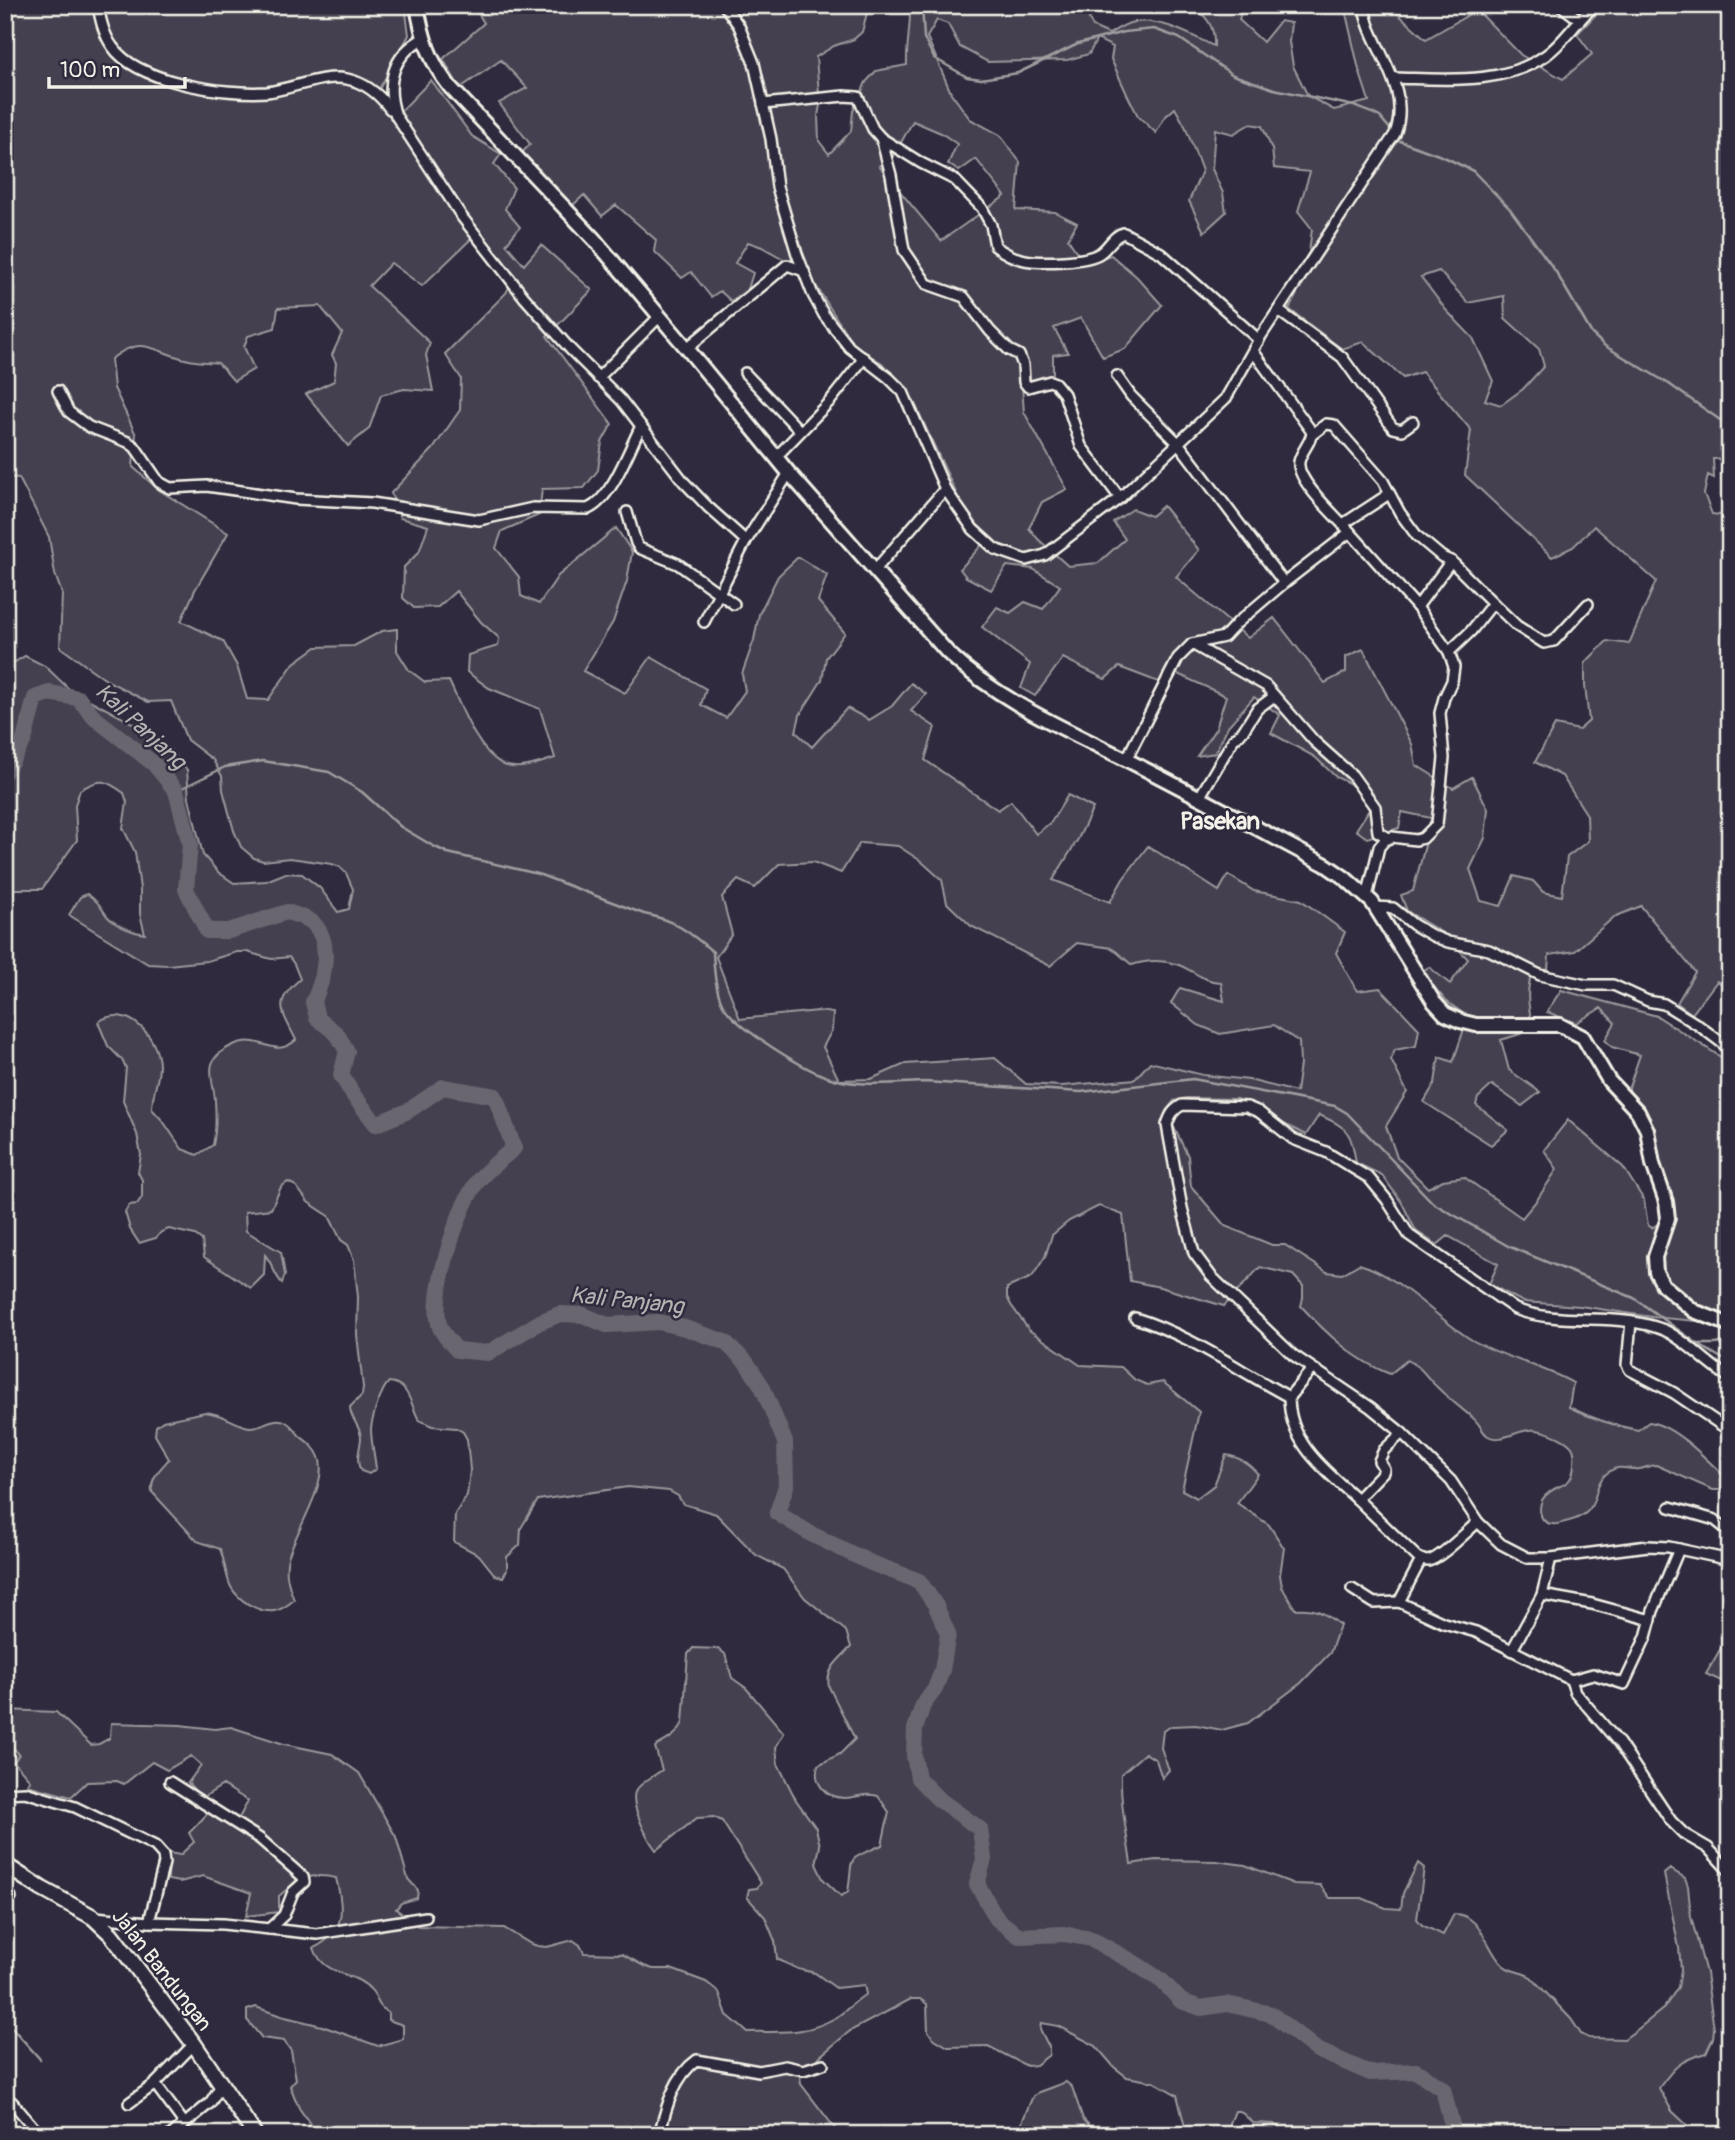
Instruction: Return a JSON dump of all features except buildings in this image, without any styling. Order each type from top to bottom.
[{"type":"main road","name":"Jalan Bandungan","points":[[5,1865],[93,1917],[111,1934],[194,2044],[255,2135]]},
{"type":"street","points":[[98,5],[105,32],[122,57],[149,72],[196,87],[235,92],[278,90],[327,79],[346,79],[374,91],[396,116],[462,217],[509,277],[571,350],[621,400],[684,482],[708,508],[746,541]]},
{"type":"street","points":[[417,5],[424,38],[437,70],[450,88],[594,239],[789,473],[948,653],[984,684],[1030,711],[1326,865],[1371,902],[1434,1002],[1446,1014],[1476,1025],[1560,1025],[1583,1037],[1609,1081],[1638,1112],[1647,1130],[1668,1218],[1655,1257],[1656,1272],[1663,1285],[1694,1311],[1730,1325]]},
{"type":"street","points":[[724,5],[738,26],[754,63],[777,187],[804,271],[824,315],[849,347],[903,392],[945,489],[972,529],[995,550],[1026,559],[1045,555],[1120,498],[1226,398],[1259,340],[1395,134],[1400,109],[1393,78],[1370,29],[1363,5]]},
{"type":"street","points":[[1560,5],[1580,20]]},
{"type":"street","points":[[1393,78],[1461,79],[1512,71],[1547,54],[1594,5]]},
{"type":"street","points":[[396,116],[390,97],[394,72],[403,55],[424,38]]},
{"type":"street","points":[[763,103],[854,95],[861,99],[873,130],[881,138],[920,163],[955,180],[988,216],[995,246],[1004,253],[1024,260],[1040,261],[1089,258],[1104,250],[1118,234],[1124,233],[1161,253],[1259,340]]},
{"type":"street","points":[[881,138],[891,175],[904,250],[927,284],[964,297],[990,331],[1009,350],[1019,355],[1023,365],[1024,382],[1028,387],[1050,381],[1055,383],[1063,394],[1081,446],[1120,498]]},
{"type":"street","points":[[687,348],[787,265],[804,271]]},
{"type":"street","points":[[1279,311],[1342,357],[1393,428],[1402,430],[1413,422]]},
{"type":"street","points":[[598,378],[660,316]]},
{"type":"street","points":[[1253,351],[1313,435]]},
{"type":"street","points":[[776,457],[831,400],[863,358]]},
{"type":"street","points":[[745,373],[800,431]]},
{"type":"street","points":[[1117,376],[1130,396],[1179,444],[1284,583]]},
{"type":"street","points":[[58,391],[69,412],[89,427],[135,447],[159,482],[170,488],[207,485],[296,499],[372,503],[479,520],[533,508],[588,509],[595,506],[609,489],[641,426]]},
{"type":"street","points":[[1192,644],[1266,686],[1314,741],[1352,775],[1375,807],[1378,832],[1388,838],[1423,838],[1437,824],[1444,758],[1440,713],[1454,672],[1449,652],[1417,607],[1318,498],[1299,467],[1299,461],[1313,435],[1326,424],[1334,425],[1383,481],[1417,536],[1442,557],[1451,561],[1517,626],[1544,643],[1554,641],[1588,604]]},
{"type":"street","points":[[704,622],[746,541],[789,473]]},
{"type":"street","points":[[875,570],[945,489]]},
{"type":"street","points":[[1343,524],[1389,494]]},
{"type":"street","points":[[626,512],[639,548],[678,564],[734,604]]},
{"type":"street","points":[[1126,760],[1178,658],[1192,644],[1224,637],[1284,583],[1350,532]]},
{"type":"street","points":[[1417,607],[1451,561]]},
{"type":"street","points":[[1449,652],[1471,631],[1493,603]]},
{"type":"street","points":[[1199,798],[1233,740],[1243,731],[1257,709],[1273,697]]},
{"type":"street","points":[[1371,902],[1379,847],[1388,838]]},
{"type":"street","points":[[1371,902],[1393,908],[1433,936],[1448,942],[1489,950],[1540,975],[1576,984],[1613,985],[1648,1001],[1664,1004],[1690,1019],[1730,1049]]},
{"type":"street","points":[[1730,1378],[1665,1331],[1631,1322],[1551,1317],[1515,1309],[1409,1235],[1369,1178],[1326,1152],[1293,1139],[1259,1112],[1247,1107],[1182,1105],[1175,1109],[1167,1125],[1182,1208],[1194,1253],[1211,1276],[1293,1355],[1402,1433],[1451,1481],[1478,1522],[1501,1544],[1528,1558],[1551,1558],[1648,1546],[1727,1559],[1730,1546]]},
{"type":"street","points":[[1135,1318],[1203,1347],[1289,1397]]},
{"type":"street","points":[[1631,1322],[1627,1365],[1630,1370],[1674,1393],[1730,1431]]},
{"type":"street","points":[[1312,1369],[1289,1397],[1293,1428],[1303,1448],[1421,1560],[1431,1560],[1478,1522]]},
{"type":"street","points":[[1357,1499],[1383,1472],[1380,1455],[1402,1433]]},
{"type":"street","points":[[1670,1507],[1715,1520],[1730,1532]]},
{"type":"street","points":[[1352,1588],[1374,1604],[1399,1602],[1444,1623],[1476,1632],[1571,1680],[1593,1674],[1625,1684],[1679,1549]]},
{"type":"street","points":[[1512,1650],[1542,1595],[1551,1558]]},
{"type":"street","points":[[1399,1602],[1421,1560]]},
{"type":"street","points":[[1542,1595],[1592,1604],[1651,1620]]},
{"type":"street","points":[[1571,1680],[1574,1692],[1619,1743],[1665,1814],[1684,1833],[1707,1848],[1730,1871]]},
{"type":"street","points":[[170,1782],[260,1839],[303,1877],[304,1882],[293,1892],[284,1915],[269,1929]]},
{"type":"street","points":[[5,1793],[25,1793],[75,1807],[155,1846],[163,1855],[164,1863],[149,1923]]},
{"type":"street","points":[[93,1917],[149,1923],[223,1924],[324,1934],[426,1917]]},
{"type":"street","points":[[129,2103],[155,2084],[194,2044]]},
{"type":"street","points":[[659,2135],[666,2104],[687,2069],[698,2060],[759,2071],[785,2066],[803,2070],[823,2064]]},
{"type":"street","points":[[155,2084],[184,2123]]},
{"type":"street","points":[[171,2135],[210,2103],[222,2084]]},
{"type":"street","points":[[5,2098],[12,2102],[40,2135]]},
{"type":"shaded area","points":[[5,5],[381,5],[383,9],[390,5],[405,5],[409,35],[378,91],[400,112],[431,80],[472,136],[501,154],[494,164],[514,188],[505,209],[520,227],[506,244],[524,265],[541,245],[592,290],[547,336],[612,424],[602,442],[598,470],[584,488],[542,489],[539,515],[502,531],[496,548],[519,577],[521,596],[539,604],[558,576],[616,528],[632,552],[627,581],[613,622],[583,671],[625,693],[651,657],[706,689],[701,705],[726,718],[745,691],[742,674],[754,640],[759,614],[778,576],[798,557],[827,575],[818,601],[845,633],[826,658],[822,680],[800,715],[796,732],[812,747],[847,708],[869,720],[892,706],[911,683],[926,694],[911,711],[935,727],[925,760],[998,810],[1011,801],[1036,834],[1051,822],[1068,795],[1093,808],[1053,880],[1110,902],[1123,879],[1148,846],[1219,891],[1228,875],[1254,891],[1301,900],[1345,932],[1336,953],[1357,991],[1380,988],[1419,1029],[1416,1046],[1395,1050],[1391,1060],[1407,1092],[1386,1126],[1397,1157],[1428,1188],[1443,1180],[1464,1177],[1522,1218],[1557,1169],[1544,1150],[1568,1120],[1623,1167],[1644,1200],[1648,1225],[1652,1228],[1663,1220],[1658,1165],[1630,1099],[1629,1087],[1640,1055],[1612,1047],[1605,1040],[1615,1023],[1601,1008],[1576,1023],[1547,1012],[1561,990],[1657,1016],[1730,1063],[1730,1324],[1523,1302],[1489,1284],[1498,1264],[1448,1236],[1437,1245],[1416,1231],[1402,1203],[1382,1175],[1356,1163],[1350,1138],[1337,1124],[1319,1115],[1306,1135],[1280,1122],[1256,1104],[1236,1099],[1186,1098],[1174,1101],[1166,1111],[1188,1156],[1191,1186],[1225,1226],[1272,1245],[1285,1245],[1327,1272],[1342,1274],[1359,1264],[1388,1277],[1472,1340],[1573,1383],[1569,1407],[1629,1428],[1638,1430],[1649,1422],[1671,1430],[1693,1446],[1730,1482],[1730,1497],[1722,1490],[1713,1490],[1656,1465],[1636,1469],[1618,1468],[1603,1477],[1588,1511],[1569,1521],[1548,1523],[1540,1513],[1542,1500],[1550,1491],[1568,1481],[1573,1472],[1574,1451],[1564,1440],[1534,1430],[1493,1438],[1433,1384],[1422,1370],[1407,1360],[1390,1374],[1365,1362],[1331,1336],[1301,1306],[1303,1286],[1293,1275],[1260,1267],[1224,1306],[1130,1281],[1123,1215],[1099,1206],[1069,1221],[1052,1235],[1045,1257],[1032,1277],[1007,1288],[1011,1305],[1029,1330],[1080,1365],[1121,1367],[1135,1380],[1147,1385],[1163,1382],[1199,1412],[1182,1490],[1197,1498],[1214,1485],[1226,1455],[1240,1459],[1251,1467],[1258,1474],[1237,1503],[1269,1525],[1284,1548],[1280,1575],[1282,1587],[1295,1609],[1319,1612],[1340,1625],[1330,1653],[1301,1683],[1248,1723],[1222,1730],[1196,1725],[1172,1726],[1163,1731],[1161,1748],[1169,1770],[1162,1778],[1156,1760],[1145,1753],[1121,1774],[1131,1864],[1155,1860],[1216,1861],[1245,1865],[1294,1884],[1320,1885],[1330,1898],[1362,1898],[1386,1908],[1401,1909],[1403,1893],[1418,1863],[1424,1868],[1417,1919],[1422,1925],[1443,1935],[1454,1914],[1471,1919],[1501,1963],[1531,1977],[1571,2019],[1581,2034],[1589,2038],[1624,2039],[1664,2008],[1678,1987],[1681,1970],[1679,1948],[1664,1874],[1670,1869],[1685,1878],[1688,1886],[1691,1917],[1706,1973],[1714,2029],[1706,2053],[1678,2065],[1659,2088],[1672,2111],[1688,2126],[1684,2135],[1286,2135],[1274,2124],[1253,2123],[1240,2111],[1235,2111],[1230,2123],[1230,2135],[1187,2135],[1177,2095],[1154,2082],[1127,2077],[1114,2067],[1096,2046],[1058,2026],[1041,2023],[1040,2029],[1049,2047],[1049,2055],[1036,2065],[1027,2066],[988,2046],[948,2047],[933,2038],[928,2031],[927,2004],[920,1999],[911,1999],[850,2031],[800,2073],[801,2084],[840,2135],[306,2135],[310,2124],[299,2108],[290,2086],[296,2079],[291,2051],[284,2041],[262,2038],[247,2020],[247,2010],[256,2007],[378,2046],[403,2039],[403,2025],[388,2020],[388,2013],[372,1991],[365,1984],[325,1964],[314,1948],[332,1935],[340,1919],[336,1878],[305,1878],[279,1896],[279,1912],[246,1916],[251,1893],[203,1876],[180,1882],[168,1880],[169,1853],[180,1855],[194,1842],[189,1833],[210,1811],[238,1820],[248,1801],[223,1785],[202,1798],[188,1783],[201,1765],[191,1756],[167,1770],[152,1762],[124,1784],[117,1781],[87,1782],[71,1797],[27,1785],[30,1780],[14,1762],[19,1754],[5,1739],[5,1710],[56,1712],[91,1745],[110,1738],[111,1723],[180,1725],[215,1729],[231,1727],[284,1744],[332,1754],[359,1773],[396,1837],[408,1879],[418,1890],[417,1898],[401,1903],[396,1909],[418,1926],[504,1928],[538,1946],[547,1947],[573,1940],[580,1945],[584,1953],[622,1954],[653,1969],[671,1969],[706,1982],[719,1992],[727,2015],[747,2032],[813,2028],[835,2018],[866,1994],[864,1985],[836,1988],[815,1973],[798,1969],[777,1959],[775,1941],[765,1917],[747,1897],[749,1889],[757,1888],[761,1883],[722,1821],[714,1817],[697,1818],[656,1850],[645,1831],[637,1813],[635,1792],[662,1770],[655,1747],[675,1734],[683,1722],[688,1654],[693,1648],[719,1649],[725,1654],[732,1678],[746,1688],[784,1733],[776,1747],[778,1764],[796,1800],[816,1828],[820,1846],[816,1864],[823,1879],[841,1896],[848,1892],[853,1860],[882,1845],[889,1812],[878,1796],[838,1797],[826,1792],[817,1778],[818,1765],[840,1754],[855,1739],[828,1681],[834,1665],[851,1647],[846,1631],[805,1598],[783,1569],[756,1555],[716,1514],[683,1504],[678,1496],[669,1491],[628,1487],[538,1500],[521,1528],[520,1545],[507,1557],[507,1570],[503,1577],[495,1575],[479,1555],[454,1542],[455,1514],[467,1495],[470,1470],[467,1439],[463,1432],[456,1428],[432,1426],[419,1420],[405,1391],[396,1383],[389,1382],[377,1404],[371,1429],[376,1469],[369,1474],[361,1471],[358,1459],[361,1434],[350,1407],[362,1395],[363,1387],[357,1335],[358,1297],[354,1260],[348,1245],[341,1240],[329,1216],[308,1202],[296,1186],[288,1182],[281,1187],[271,1209],[245,1212],[246,1231],[281,1252],[285,1275],[282,1283],[265,1255],[264,1275],[251,1288],[204,1257],[202,1240],[195,1235],[169,1229],[156,1238],[139,1243],[130,1229],[125,1212],[129,1205],[137,1204],[142,1197],[142,1180],[138,1172],[141,1155],[137,1134],[123,1101],[126,1068],[108,1046],[98,1022],[120,1016],[130,1019],[147,1034],[154,1044],[159,1066],[152,1109],[182,1149],[197,1155],[213,1145],[216,1112],[212,1063],[222,1052],[242,1042],[280,1048],[296,1040],[282,1008],[286,995],[300,979],[289,957],[271,959],[247,952],[237,952],[207,961],[148,964],[69,915],[80,897],[87,894],[115,923],[145,934],[140,914],[135,852],[123,828],[127,802],[124,793],[107,783],[93,783],[80,790],[75,805],[77,840],[42,889],[5,889],[5,668],[25,656],[45,666],[69,689],[151,733],[171,751],[187,770],[189,798],[203,855],[218,872],[234,883],[266,881],[286,873],[302,874],[320,888],[338,912],[349,909],[353,889],[346,873],[332,864],[290,858],[263,861],[254,858],[241,847],[234,831],[222,776],[213,760],[187,740],[171,701],[148,702],[106,680],[60,647],[62,594],[55,574],[49,537],[19,478],[5,477]],"holes":[[[473,237],[512,282],[506,293],[445,354],[461,378],[460,410],[433,449],[391,493],[400,518],[428,526],[419,552],[404,567],[403,598],[414,608],[438,607],[456,591],[481,622],[499,638],[498,646],[468,655],[467,672],[489,688],[540,709],[555,758],[521,767],[502,764],[484,749],[470,727],[449,681],[425,682],[409,670],[397,651],[397,629],[382,631],[354,646],[316,647],[294,663],[268,700],[247,699],[237,666],[223,641],[181,621],[195,590],[228,533],[159,490],[133,467],[136,435],[114,388],[111,359],[131,347],[148,347],[189,360],[218,363],[234,381],[254,369],[244,347],[248,336],[275,328],[278,308],[320,306],[342,333],[332,355],[336,363],[334,381],[306,394],[348,446],[369,429],[381,395],[404,389],[433,391],[426,355],[430,343],[369,286],[391,263],[422,286]],[[860,843],[898,846],[921,861],[942,880],[947,903],[971,926],[1050,966],[1077,943],[1112,948],[1132,965],[1154,961],[1170,962],[1209,980],[1221,982],[1224,1001],[1180,988],[1171,1003],[1198,1025],[1220,1034],[1274,1025],[1299,1042],[1300,1064],[1296,1092],[1249,1080],[1203,1075],[1150,1062],[1135,1079],[1062,1086],[1026,1084],[995,1058],[905,1064],[871,1079],[839,1080],[823,1047],[832,1030],[833,1013],[818,1011],[740,1019],[716,957],[732,934],[722,897],[738,880],[755,888],[779,864],[813,862],[841,873]]]},
{"type":"shaded area","points":[[473,5],[869,5],[862,32],[854,39],[834,46],[816,57],[820,105],[819,141],[829,154],[851,131],[853,111],[866,82],[876,71],[907,65],[910,5],[1098,5],[1089,19],[1093,27],[1109,34],[1131,23],[1144,21],[1176,28],[1214,46],[1209,22],[1192,5],[1232,5],[1241,12],[1239,20],[1263,42],[1280,21],[1291,23],[1289,42],[1293,66],[1308,96],[1334,110],[1369,101],[1344,5],[1388,5],[1426,39],[1477,10],[1521,55],[1563,79],[1592,54],[1577,34],[1605,5],[1730,5],[1730,459],[1713,459],[1714,478],[1708,475],[1704,494],[1712,514],[1730,516],[1730,989],[1717,981],[1692,1014],[1677,1003],[1695,972],[1641,906],[1614,917],[1575,951],[1549,955],[1548,970],[1534,969],[1528,991],[1533,1030],[1501,1040],[1509,1070],[1540,1092],[1522,1106],[1492,1085],[1478,1098],[1476,1105],[1508,1130],[1491,1145],[1424,1102],[1435,1083],[1439,1057],[1453,1062],[1468,1017],[1446,1001],[1421,972],[1429,967],[1450,984],[1468,959],[1444,934],[1407,911],[1401,895],[1413,891],[1431,818],[1402,812],[1399,828],[1367,838],[1356,830],[1372,805],[1315,757],[1271,733],[1280,715],[1254,697],[1228,726],[1215,753],[1197,756],[1216,728],[1226,696],[1169,670],[1161,683],[1119,667],[1105,679],[1063,658],[1035,696],[1021,688],[1030,664],[982,627],[997,607],[1010,613],[1025,602],[1043,609],[1060,586],[1033,569],[1007,566],[991,590],[966,577],[960,569],[988,538],[961,504],[915,404],[882,363],[854,346],[808,273],[762,247],[748,242],[735,263],[753,273],[748,289],[731,301],[720,291],[711,297],[691,272],[682,278],[654,251],[656,240],[616,205],[602,216],[584,195],[572,206],[521,154],[530,144],[499,103],[527,88],[501,60],[460,88],[443,59],[484,23]],"holes":[[[937,20],[948,24],[960,47],[988,62],[1067,60],[1089,54],[1097,39],[1113,47],[1111,59],[1138,116],[1156,133],[1165,117],[1175,108],[1185,126],[1202,171],[1189,201],[1204,232],[1226,212],[1223,193],[1212,169],[1215,129],[1233,134],[1250,124],[1262,126],[1272,149],[1274,168],[1310,172],[1298,211],[1312,229],[1309,252],[1291,283],[1297,294],[1289,309],[1342,349],[1363,342],[1403,378],[1422,372],[1471,430],[1465,475],[1552,557],[1573,547],[1594,526],[1656,581],[1629,644],[1607,641],[1585,663],[1589,721],[1579,730],[1555,725],[1535,762],[1562,776],[1587,815],[1588,841],[1567,857],[1562,896],[1543,892],[1533,881],[1514,876],[1501,906],[1481,901],[1470,869],[1485,838],[1488,809],[1472,777],[1453,788],[1416,765],[1412,744],[1363,649],[1346,657],[1346,672],[1325,683],[1274,618],[1248,638],[1176,577],[1199,550],[1163,506],[1151,516],[1133,509],[1113,522],[1125,539],[1098,563],[1068,566],[1029,528],[1042,502],[1067,489],[1024,412],[1022,386],[1053,378],[1053,355],[1068,353],[1054,328],[1081,318],[1103,357],[1125,349],[1162,305],[1137,277],[1111,255],[1084,263],[1068,239],[1077,223],[1055,212],[1016,210],[1020,162],[1000,135],[970,119],[951,93],[927,37]],[[913,121],[941,133],[957,144],[948,164],[959,171],[976,159],[1005,196],[941,241],[879,166],[894,155]],[[1439,271],[1468,303],[1504,296],[1505,318],[1539,349],[1544,366],[1523,389],[1501,405],[1485,400],[1493,381],[1473,338],[1446,310],[1421,277]]]},
{"type":"shaded area","points":[[205,1412],[250,1427],[281,1420],[293,1427],[316,1450],[319,1457],[321,1468],[315,1494],[288,1558],[288,1579],[294,1600],[279,1610],[262,1610],[238,1597],[229,1583],[220,1549],[197,1541],[152,1492],[154,1478],[169,1459],[155,1435],[156,1426],[163,1421]]},
{"type":"shaded area","points":[[1730,1632],[1730,1685],[1706,1674]]},
{"type":"shaded area","points":[[1066,2082],[1072,2087],[1083,2119],[1099,2135],[1022,2135],[1022,2122],[1032,2098],[1039,2092]]},
{"type":"waterway","points":[[922,5],[924,38],[934,58],[967,77],[981,79],[1018,73],[1078,44],[1124,32],[1154,29],[1179,38],[1233,75],[1274,89],[1354,106],[1380,117],[1400,141],[1473,171],[1510,209],[1556,272],[1592,334],[1605,346],[1669,384],[1730,427]]},
{"type":"waterway","name":"Kali Panjang","points":[[5,772],[24,740],[35,698],[49,693],[78,698],[95,718],[154,764],[176,791],[190,844],[186,889],[207,931],[229,931],[287,912],[310,921],[319,931],[325,962],[313,1002],[317,1018],[337,1034],[347,1051],[341,1075],[376,1124],[408,1111],[443,1087],[495,1096],[514,1148],[475,1185],[447,1253],[439,1293],[439,1324],[457,1350],[488,1353],[540,1322],[560,1314],[583,1315],[607,1325],[659,1322],[685,1328],[725,1342],[746,1362],[762,1386],[785,1442],[786,1486],[777,1513],[811,1534],[871,1563],[919,1581],[936,1606],[948,1634],[942,1670],[935,1689],[923,1705],[915,1729],[914,1756],[918,1778],[937,1798],[980,1829],[984,1859],[977,1884],[997,1919],[1019,1936],[1064,1934],[1091,1939],[1162,1981],[1181,2001],[1201,2008],[1227,2004],[1271,2014],[1317,2050],[1370,2073],[1416,2071],[1443,2089],[1452,2125],[1445,2135]]},
{"type":"waterway","points":[[176,791],[225,767],[263,761],[329,772],[362,792],[401,827],[448,853],[538,874],[664,919],[681,928],[713,952],[718,993],[730,1014],[773,1048],[807,1068],[834,1079],[867,1084],[925,1082],[1081,1092],[1193,1079],[1335,1106],[1347,1113],[1433,1203],[1508,1246],[1634,1298],[1698,1344],[1730,1341]]},
{"type":"waterway","points":[[1699,1345],[1730,1363]]},
{"type":"waterway","points":[[5,2020],[40,2059]]},
{"type":"district","name":"Pasekan","points":[[1220,821]]}]
